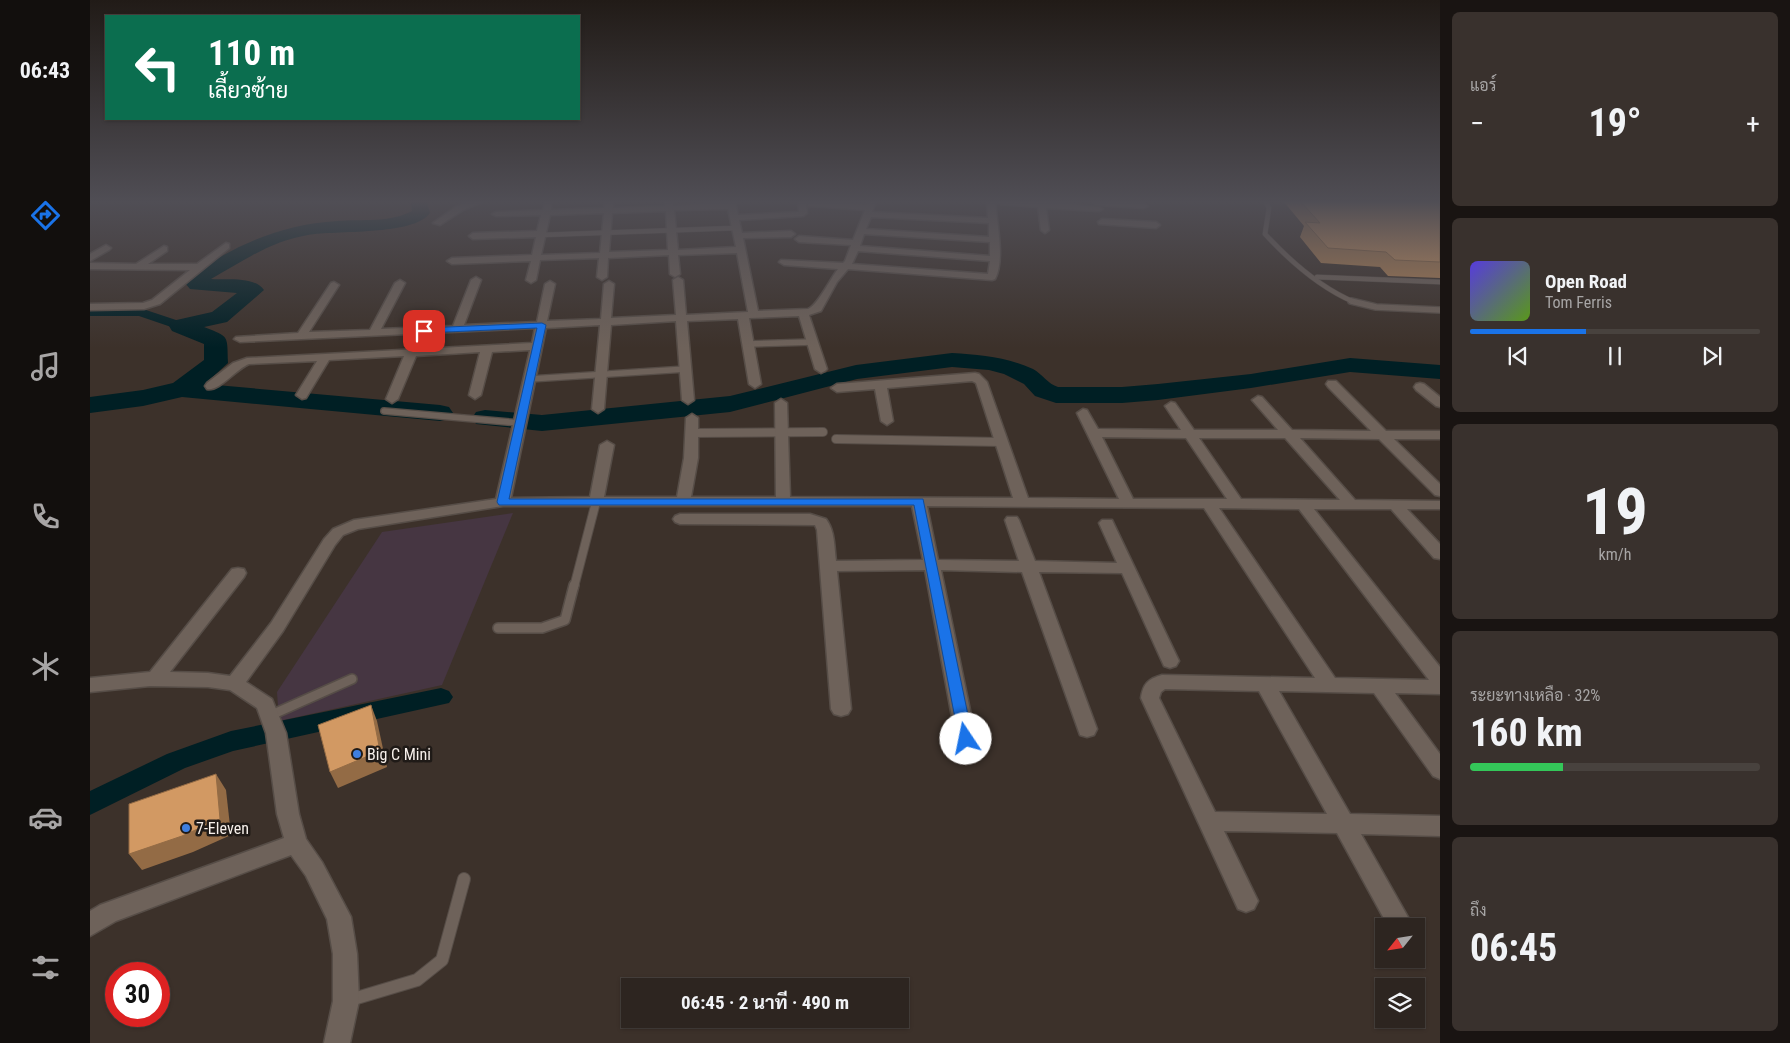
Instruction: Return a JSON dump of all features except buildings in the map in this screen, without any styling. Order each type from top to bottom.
[{"type":"street","points":[[90,258],[102,251]]},
{"type":"street","points":[[137,267],[161,251]]},
{"type":"street","points":[[90,307],[149,305],[161,300],[220,251]]},
{"type":"street","points":[[531,280],[537,251]]},
{"type":"street","points":[[598,410],[602,375],[606,280],[604,251]]},
{"type":"street","points":[[452,261],[725,251]]},
{"type":"street","points":[[740,251],[749,316],[748,344],[755,384]]},
{"type":"street","points":[[240,339],[803,313],[817,309],[833,281],[845,268],[854,251]]},
{"type":"street","points":[[906,251],[994,259]]},
{"type":"street","points":[[784,262],[989,278],[994,276],[993,251]]},
{"type":"street","points":[[672,253],[688,400]]},
{"type":"street","points":[[90,266],[200,267]]},
{"type":"street","points":[[457,329],[476,280]]},
{"type":"street","points":[[374,333],[400,283]]},
{"type":"street","points":[[503,502],[550,284]]},
{"type":"street","points":[[301,336],[334,286]]},
{"type":"street","points":[[803,313],[821,369]]},
{"type":"street","points":[[211,386],[237,365],[247,361],[538,346]]},
{"type":"street","points":[[475,395],[487,349]]},
{"type":"street","points":[[392,399],[411,353]]},
{"type":"street","points":[[302,395],[325,357]]},
{"type":"street","points":[[837,388],[975,377],[981,382],[1022,502]]},
{"type":"street","points":[[880,384],[887,421]]},
{"type":"street","points":[[1332,384],[1440,492]]},
{"type":"street","points":[[1420,387],[1440,403]]},
{"type":"street","points":[[1258,400],[1351,504]]},
{"type":"street","points":[[781,403],[783,501]]},
{"type":"street","points":[[1171,406],[1237,504]]},
{"type":"street","points":[[1083,413],[1128,503]]},
{"type":"street","points":[[683,502],[691,458],[692,418]]},
{"type":"street","points":[[1093,433],[1191,435],[1288,433],[1440,434]]},
{"type":"street","points":[[596,502],[607,445]]},
{"type":"street","points":[[234,684],[277,627],[329,542],[338,532],[354,525],[400,517],[503,502],[783,501],[1440,504]]},
{"type":"street","points":[[919,502],[966,739]]},
{"type":"street","points":[[1208,503],[1330,685]]},
{"type":"street","points":[[1303,504],[1440,680]]},
{"type":"street","points":[[1394,504],[1440,554]]},
{"type":"street","points":[[680,519],[810,519],[820,522],[825,530],[840,709]]},
{"type":"street","points":[[1012,520],[1087,729]]},
{"type":"street","points":[[1107,523],[1170,661]]},
{"type":"street","points":[[828,566],[932,565],[1128,568]]},
{"type":"street","points":[[155,680],[238,574]]},
{"type":"street","points":[[90,685],[155,680],[208,680],[234,684],[265,704],[273,724],[288,814],[296,842],[314,870],[339,917],[345,954],[346,1001],[337,1043]]},
{"type":"street","points":[[1246,901],[1150,698],[1152,688],[1162,682],[1440,687]]},
{"type":"street","points":[[1265,684],[1397,918]]},
{"type":"street","points":[[1379,686],[1440,770]]},
{"type":"street","points":[[1208,821],[1440,826]]},
{"type":"street","points":[[90,924],[108,913],[296,842]]},
{"type":"lane","points":[[1280,251],[1344,298],[1354,303],[1368,306],[1440,310]]},
{"type":"lane","points":[[1316,277],[1440,282]]},
{"type":"lane","points":[[748,344],[812,342]]},
{"type":"lane","points":[[530,379],[686,369]]},
{"type":"lane","points":[[384,410],[520,423]]},
{"type":"lane","points":[[692,433],[782,434],[823,432]]},
{"type":"lane","points":[[836,439],[1001,442]]},
{"type":"lane","points":[[498,628],[549,626],[564,620],[596,502]]},
{"type":"lane","points":[[273,724],[352,679]]},
{"type":"lane","points":[[346,1001],[416,980],[442,960],[464,879]]},
{"type":"shaded area","points":[[513,513],[442,685],[279,721],[277,692],[382,532]]},
{"type":"waterway","points":[[182,389],[216,363],[216,340],[180,326],[219,317],[254,290],[248,287],[197,285],[195,283],[201,277],[246,251]]},
{"type":"waterway","points":[[90,312],[140,312],[180,326]]},
{"type":"waterway","points":[[485,418],[542,423],[730,404],[856,372],[952,360],[989,363],[1013,369],[1033,379],[1044,391],[1056,395],[1122,395],[1158,392],[1251,381],[1350,365],[1440,372]]},
{"type":"waterway","points":[[90,405],[143,398],[182,389]]},
{"type":"waterway","points":[[182,389],[440,413]]},
{"type":"waterway","points":[[90,804],[176,761],[231,741],[441,697]]},
{"type":"place","name":"Big C Mini","points":[[357,754]]},
{"type":"place","name":"7-Eleven","points":[[186,828]]},
{"type":"route","points":[[424,331],[542,325],[503,502],[919,502],[966,739]]}]
